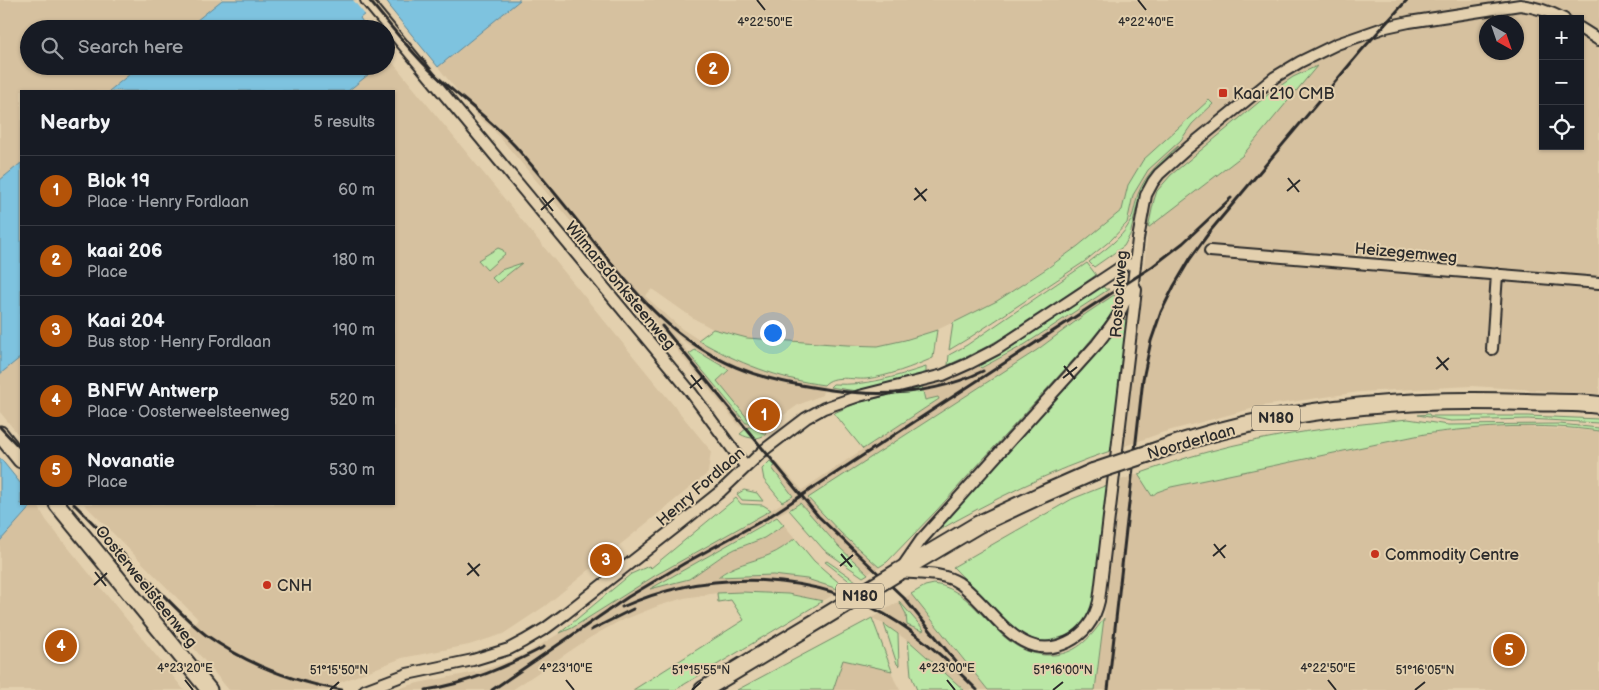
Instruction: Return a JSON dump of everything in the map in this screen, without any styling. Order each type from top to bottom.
[{"type":"main road","name":"Noorderlaan","points":[[703,690],[979,524],[1093,472],[1196,438],[1270,419],[1337,408],[1471,400],[1599,405]]},
{"type":"main road","points":[[0,434],[20,459]]},
{"type":"main road","name":"Oosterweelsteenweg","points":[[58,505],[209,690]]},
{"type":"street","name":"Wilmarsdonksteenweg","points":[[366,0],[382,20]]},
{"type":"street","name":"Rostockweg","points":[[898,572],[937,575],[954,581],[970,594],[1006,630],[1021,641],[1037,647],[1050,648],[1078,637],[1089,626],[1096,615],[1099,601],[1136,290],[1133,283],[1143,208],[1146,195],[1159,174],[1275,77],[1337,44],[1386,27],[1503,7],[1537,4],[1557,15]]},
{"type":"street","points":[[1584,31],[1599,40]]},
{"type":"street","name":"Wilmarsdonksteenweg","points":[[395,35],[690,390],[745,466]]},
{"type":"street","name":"Heizegemweg","points":[[1210,251],[1599,283]]},
{"type":"street","name":"Henry Fordlaan","points":[[365,690],[407,674],[473,660],[509,649],[524,641],[565,614],[676,527],[721,491],[745,466],[806,418],[824,408],[860,396],[943,375],[970,364],[997,349],[1121,267],[1127,264],[1135,265]]},
{"type":"street","points":[[1492,349],[1497,274]]},
{"type":"street","name":"Noorderlaan","points":[[898,572],[921,540],[1097,344],[1118,317],[1126,300],[1128,290],[1133,283]]},
{"type":"shaded area","points":[[0,0],[222,0],[197,20],[20,20],[20,75],[129,75],[110,90],[20,90],[20,164],[0,180]]},
{"type":"shaded area","points":[[520,0],[1599,0],[1599,394],[1471,386],[1360,392],[1262,406],[1164,432],[1125,446],[1148,228],[1122,210],[1078,246],[997,301],[937,330],[878,346],[747,338],[731,335],[713,329],[693,318],[652,289],[645,296],[682,329],[718,352],[776,375],[824,385],[822,395],[798,405],[764,429],[748,420],[717,381],[729,370],[695,350],[672,332],[746,424],[740,427],[584,237],[491,127],[479,118],[438,67]]},
{"type":"shaded area","points":[[395,65],[711,451],[708,473],[545,606],[503,634],[469,645],[402,658],[341,682],[328,690],[229,690],[182,634],[198,619],[85,505],[395,505],[395,90],[349,90],[368,75],[395,75]]},
{"type":"shaded area","points":[[1109,289],[1114,295],[1037,350],[808,498],[841,533],[879,567],[868,574],[839,547],[799,503],[652,588],[689,579],[722,556],[764,538],[784,525],[795,538],[784,547],[770,555],[725,571],[719,576],[773,575],[807,579],[841,590],[823,601],[788,594],[742,592],[717,593],[684,598],[618,622],[591,637],[512,690],[393,690],[418,683],[476,672],[501,664],[527,653],[572,628],[634,588],[793,496],[771,468],[778,463],[802,490],[938,399],[938,397],[925,400],[922,387],[979,366],[981,368],[1001,358]]},
{"type":"shaded area","points":[[20,358],[20,437],[0,412],[0,374]]},
{"type":"shaded area","points":[[1523,427],[1599,431],[1599,690],[1095,690],[1121,480],[1138,474],[1152,496],[1171,487],[1425,434],[1467,429]]},
{"type":"shaded area","points":[[32,505],[38,505],[46,520],[184,690],[0,690],[0,541]]},
{"type":"shaded area","points":[[911,594],[988,690],[964,690],[915,646],[884,624],[872,618]]},
{"type":"shaded area","points":[[880,636],[894,679],[900,690],[776,690]]},
{"type":"green space","points":[[1317,66],[1242,156],[1148,228],[1157,191],[1171,175],[1270,93],[1293,77]]},
{"type":"green space","points":[[1209,100],[1213,104],[1192,124],[1181,140],[1148,170],[1133,195],[1127,223],[1111,240],[1084,262],[949,350],[953,323],[997,301],[1049,267],[1122,210],[1128,185],[1143,160]]},
{"type":"green space","points":[[1178,146],[1148,178],[1140,194],[1130,235],[1124,246],[1094,267],[1089,262],[1117,240],[1129,224],[1138,194],[1145,180],[1155,167]]},
{"type":"green space","points":[[498,248],[503,250],[505,254],[487,270],[478,260]]},
{"type":"green space","points":[[522,263],[497,283],[492,278],[501,270]]},
{"type":"green space","points":[[1087,263],[1096,275],[1006,336],[948,365],[949,355],[967,345]]},
{"type":"green space","points":[[1103,286],[1105,289],[1109,289],[1024,345],[981,368],[979,366],[998,356]]},
{"type":"green space","points":[[1114,295],[1117,299],[1112,312],[1085,347],[937,510],[887,562],[879,567],[841,533],[808,498],[1037,350]]},
{"type":"green space","points":[[1122,319],[1127,320],[1113,450],[1067,467],[1022,487],[934,533],[1108,340]]},
{"type":"green space","points":[[713,329],[747,338],[878,346],[937,330],[933,358],[883,376],[866,379],[838,379],[824,385],[791,379],[759,369],[728,356],[698,340]]},
{"type":"green space","points":[[695,350],[729,370],[717,381],[748,419],[754,423],[746,423],[689,354]]},
{"type":"green space","points":[[926,367],[926,373],[856,391],[830,387],[833,384],[857,384],[880,380]]},
{"type":"green space","points":[[922,387],[925,400],[938,397],[939,399],[863,449],[834,413],[857,403]]},
{"type":"green space","points":[[1429,414],[1430,416],[1528,416],[1599,419],[1599,423],[1528,419],[1451,421],[1418,415]]},
{"type":"green space","points":[[1408,419],[1448,425],[1559,424],[1599,428],[1599,431],[1556,427],[1512,426],[1425,434],[1171,487],[1152,496],[1138,474],[1198,454],[1257,440],[1332,428]]},
{"type":"green space","points":[[748,427],[766,434],[753,438],[740,434]]},
{"type":"green space","points":[[770,461],[775,466],[772,468],[793,496],[782,502],[764,480],[762,469]]},
{"type":"green space","points":[[1107,485],[1095,598],[1087,620],[1069,635],[1048,641],[1038,641],[1017,633],[953,567],[1072,499]]},
{"type":"green space","points":[[744,490],[757,493],[763,501],[742,500],[737,494]]},
{"type":"green space","points":[[736,498],[741,504],[763,505],[771,510],[656,575],[572,628],[560,633],[631,574],[649,566],[651,568]]},
{"type":"green space","points":[[800,503],[839,547],[868,574],[863,577],[824,550],[789,510]]},
{"type":"green space","points":[[777,517],[784,525],[764,538],[722,556],[689,579],[650,589]]},
{"type":"green space","points":[[795,538],[814,561],[845,588],[841,590],[807,579],[773,575],[718,577],[736,567],[776,552]]},
{"type":"green space","points":[[827,561],[856,581],[852,583],[825,562]]},
{"type":"green space","points":[[934,584],[951,589],[965,599],[1003,636],[1018,647],[1034,653],[1054,655],[1070,651],[1084,642],[1104,618],[1095,690],[988,690],[911,594],[925,586]]},
{"type":"green space","points":[[717,593],[788,594],[823,601],[675,690],[633,690],[744,620],[731,600],[718,602]]},
{"type":"green space","points":[[899,601],[924,630],[922,631],[907,625],[906,614]]},
{"type":"green space","points":[[872,618],[892,671],[843,660],[833,690],[737,690]]},
{"type":"green space","points":[[884,624],[898,634],[899,666],[897,664]]},
{"type":"green space","points":[[908,640],[964,690],[917,690],[911,675]]},
{"type":"water","points":[[222,0],[383,0],[360,18],[361,20],[197,20]]},
{"type":"water","points":[[386,0],[520,0],[438,67],[390,8]]},
{"type":"water","points":[[129,75],[368,75],[349,90],[110,90]]},
{"type":"water","points":[[20,164],[20,358],[0,374],[0,180]]},
{"type":"water","points":[[0,458],[20,483],[20,505],[32,505],[0,541]]},
{"type":"pier","points":[[353,0],[379,0],[381,3],[366,16]]},
{"type":"railway","points":[[369,0],[385,20]]},
{"type":"railway","points":[[1108,690],[1143,379],[1151,341],[1161,312],[1190,259],[1211,230],[1361,51],[1407,0]]},
{"type":"railway","points":[[395,32],[425,65],[515,146],[644,301],[677,331],[714,357],[748,372],[783,382],[850,392],[889,393],[928,389],[947,385],[983,371]]},
{"type":"railway","points":[[492,690],[628,597],[767,518],[1153,266],[1183,243],[1231,198]]},
{"type":"railway","points":[[662,326],[818,516],[904,598],[956,662]]},
{"type":"railway","points":[[0,427],[20,448]]},
{"type":"railway","points":[[75,505],[190,622],[206,635],[238,655],[288,677],[342,690]]},
{"type":"railway","points":[[622,607],[655,594],[690,586],[726,581],[762,580],[798,584],[834,593],[867,605],[899,623],[930,646],[977,690]]},
{"type":"railway","points":[[591,630],[633,609]]},
{"type":"railway","points":[[426,690],[457,683],[487,673],[544,647]]},
{"type":"place","name":"kaai 206","points":[[713,69]]},
{"type":"place","name":"Kaai 210 CMB","points":[[1223,93]]},
{"type":"place","name":"Blok 19","points":[[764,415]]},
{"type":"place","name":"Commodity Centre","points":[[1375,554]]},
{"type":"place","name":"Kaai 204","points":[[606,560]]},
{"type":"place","name":"CNH","points":[[267,585]]},
{"type":"place","name":"BNFW Antwerp","points":[[61,646]]},
{"type":"place","name":"Novanatie","points":[[1509,650]]}]
